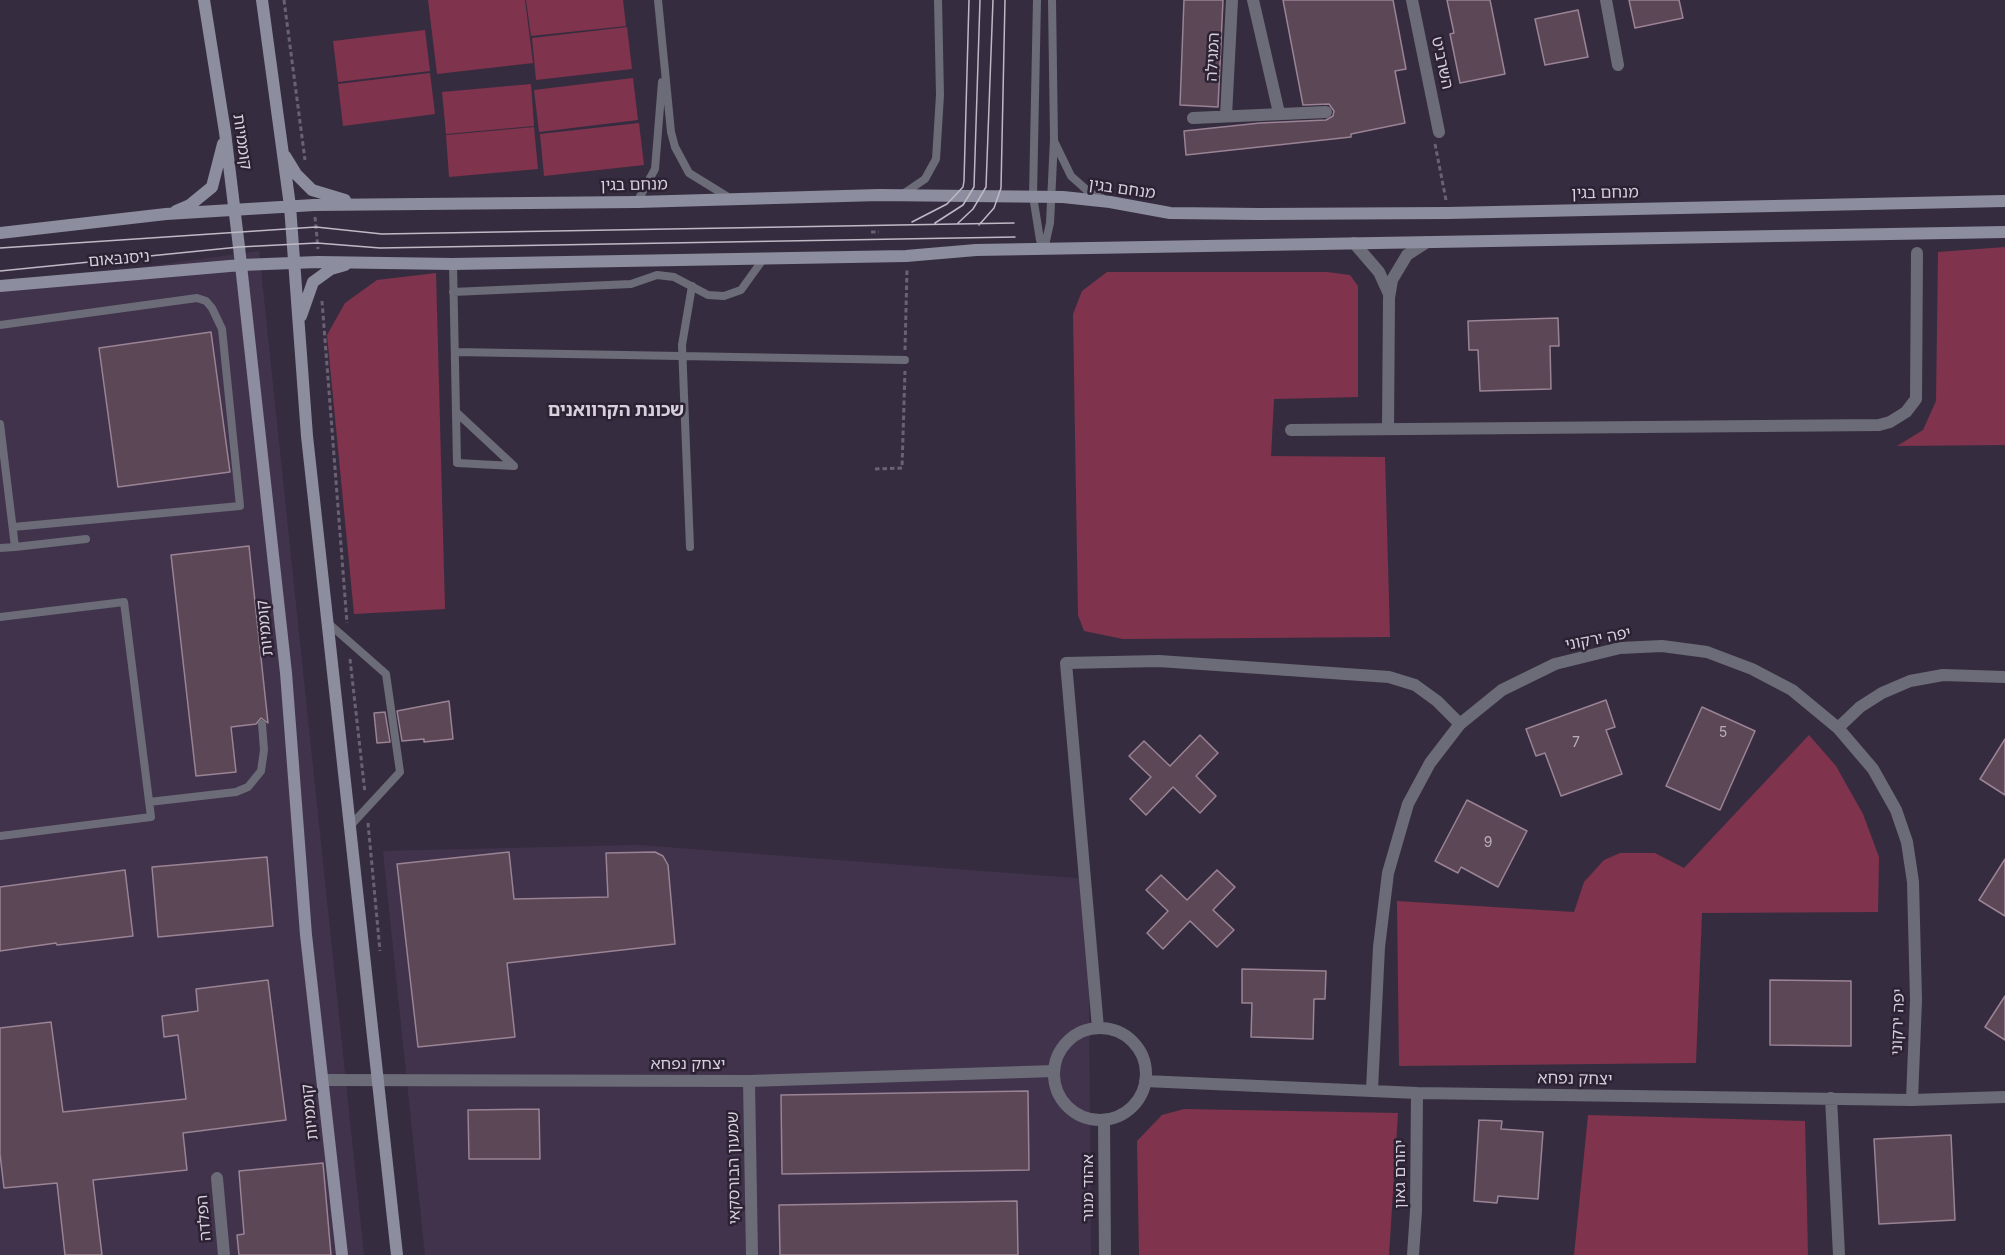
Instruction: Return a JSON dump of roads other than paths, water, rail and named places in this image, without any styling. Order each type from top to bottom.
[{"type":"street","name":"קוממיות","points":[[204,0],[235,209],[286,673],[306,935],[342,1255]]},
{"type":"street","points":[[262,0],[290,206],[307,436],[397,1255]]},
{"type":"street","name":"המגילה","points":[[1226,116],[1232,0]]},
{"type":"street","points":[[1253,0],[1279,113]]},
{"type":"street","name":"השרביט","points":[[1412,0],[1439,132]]},
{"type":"street","points":[[1606,0],[1618,65]]},
{"type":"street","points":[[1192,118],[1326,112]]},
{"type":"street","points":[[166,214],[190,205],[212,187],[225,132]]},
{"type":"street","points":[[281,150],[296,174],[312,190],[358,204]]},
{"type":"street","name":"מנחם בגין","points":[[235,209],[358,204],[637,202],[902,195],[1050,197],[1110,202],[1170,213],[1448,213],[2005,201]]},
{"type":"street","points":[[0,233],[166,214],[235,209]]},
{"type":"street","points":[[241,265],[294,262],[453,264],[906,256],[976,250],[2005,232]]},
{"type":"street","points":[[1388,429],[1389,298],[1392,280],[1401,263],[1427,242]]},
{"type":"street","points":[[1354,243],[1379,272],[1387,286],[1389,298]]},
{"type":"street","points":[[1290,430],[1879,425],[1890,422],[1906,412],[1916,399],[1917,254]]},
{"type":"street","points":[[299,328],[306,295],[313,282],[331,269],[355,262]]},
{"type":"street","name":"ניסנבאום","points":[[0,286],[241,265]]},
{"type":"street","name":"יפה ירקוני","points":[[1372,1090],[1379,947],[1388,873],[1408,804],[1430,763],[1460,724],[1502,690],[1555,664],[1620,648],[1662,646],[1707,652],[1752,669],[1792,690],[1838,728],[1874,769],[1896,810],[1907,842],[1913,882],[1916,942],[1912,1100]]},
{"type":"street","points":[[1098,1028],[1066,663],[1159,661],[1389,677],[1414,685],[1437,701],[1460,724]]},
{"type":"street","points":[[1838,728],[1860,707],[1882,693],[1910,681],[1943,675],[2005,677]]},
{"type":"street","points":[[1098,1028],[1114,1030],[1128,1038],[1138,1050],[1145,1065],[1145,1081],[1139,1098],[1129,1110],[1104,1120],[1088,1119],[1074,1112],[1062,1101],[1055,1087],[1054,1071],[1059,1052],[1069,1040],[1083,1031],[1098,1028]]},
{"type":"street","name":"יצחק נפחא","points":[[322,1080],[378,1078],[748,1081],[1054,1071]]},
{"type":"street","name":"שמעון הבורסקאי","points":[[748,1081],[752,1255]]},
{"type":"street","name":"יצחק נפחא","points":[[1145,1081],[1372,1090],[1417,1094],[1912,1100],[2005,1097]]},
{"type":"street","name":"יהורם גאון","points":[[1413,1255],[1416,1211],[1417,1094]]},
{"type":"street","points":[[1831,1098],[1839,1255]]},
{"type":"street","name":"אהוד מנור","points":[[1104,1120],[1105,1255]]},
{"type":"street","name":"הפלדה","points":[[217,1178],[224,1255]]},
{"type":"lane","points":[[658,0],[671,132],[682,163],[695,178],[732,200]]},
{"type":"lane","points":[[902,195],[925,179],[936,159],[940,95],[938,0]]},
{"type":"lane","points":[[1036,0],[1034,196],[1040,240],[1044,250]]},
{"type":"lane","points":[[1044,250],[1050,223],[1054,138],[1053,0]]},
{"type":"lane","points":[[637,202],[655,169],[664,53]]},
{"type":"lane","points":[[1054,138],[1071,176],[1090,193],[1110,202]]},
{"type":"lane","points":[[453,292],[631,284],[657,275],[674,277],[708,295],[724,296],[741,290],[765,257]]},
{"type":"lane","points":[[453,264],[456,463],[514,466],[456,412]]},
{"type":"lane","points":[[690,547],[683,356],[692,286]]},
{"type":"lane","points":[[0,325],[197,298],[206,301],[222,329],[240,506],[13,527]]},
{"type":"lane","points":[[455,352],[905,360]]},
{"type":"lane","points":[[0,424],[15,547]]},
{"type":"lane","points":[[0,548],[86,539]]},
{"type":"lane","points":[[0,617],[124,602],[151,817],[0,836]]},
{"type":"lane","points":[[328,623],[386,674],[400,772],[351,825]]},
{"type":"lane","points":[[149,802],[236,792],[248,787],[261,771],[264,750],[262,723]]},
{"type":"tram line","points":[[912,222],[947,204],[963,187],[969,0]]},
{"type":"tram line","points":[[935,223],[963,205],[974,187],[980,0]]},
{"type":"tram line","points":[[957,224],[973,209],[986,187],[993,0]]},
{"type":"tram line","points":[[979,225],[994,208],[1001,188],[1005,0]]},
{"type":"tram line","points":[[0,248],[316,227],[382,234],[1014,223]]},
{"type":"tram line","points":[[0,271],[239,247],[317,243],[380,248],[1015,237]]},
{"type":"district","name":"שכונת הקרוואנים","points":[[616,411]]}]
